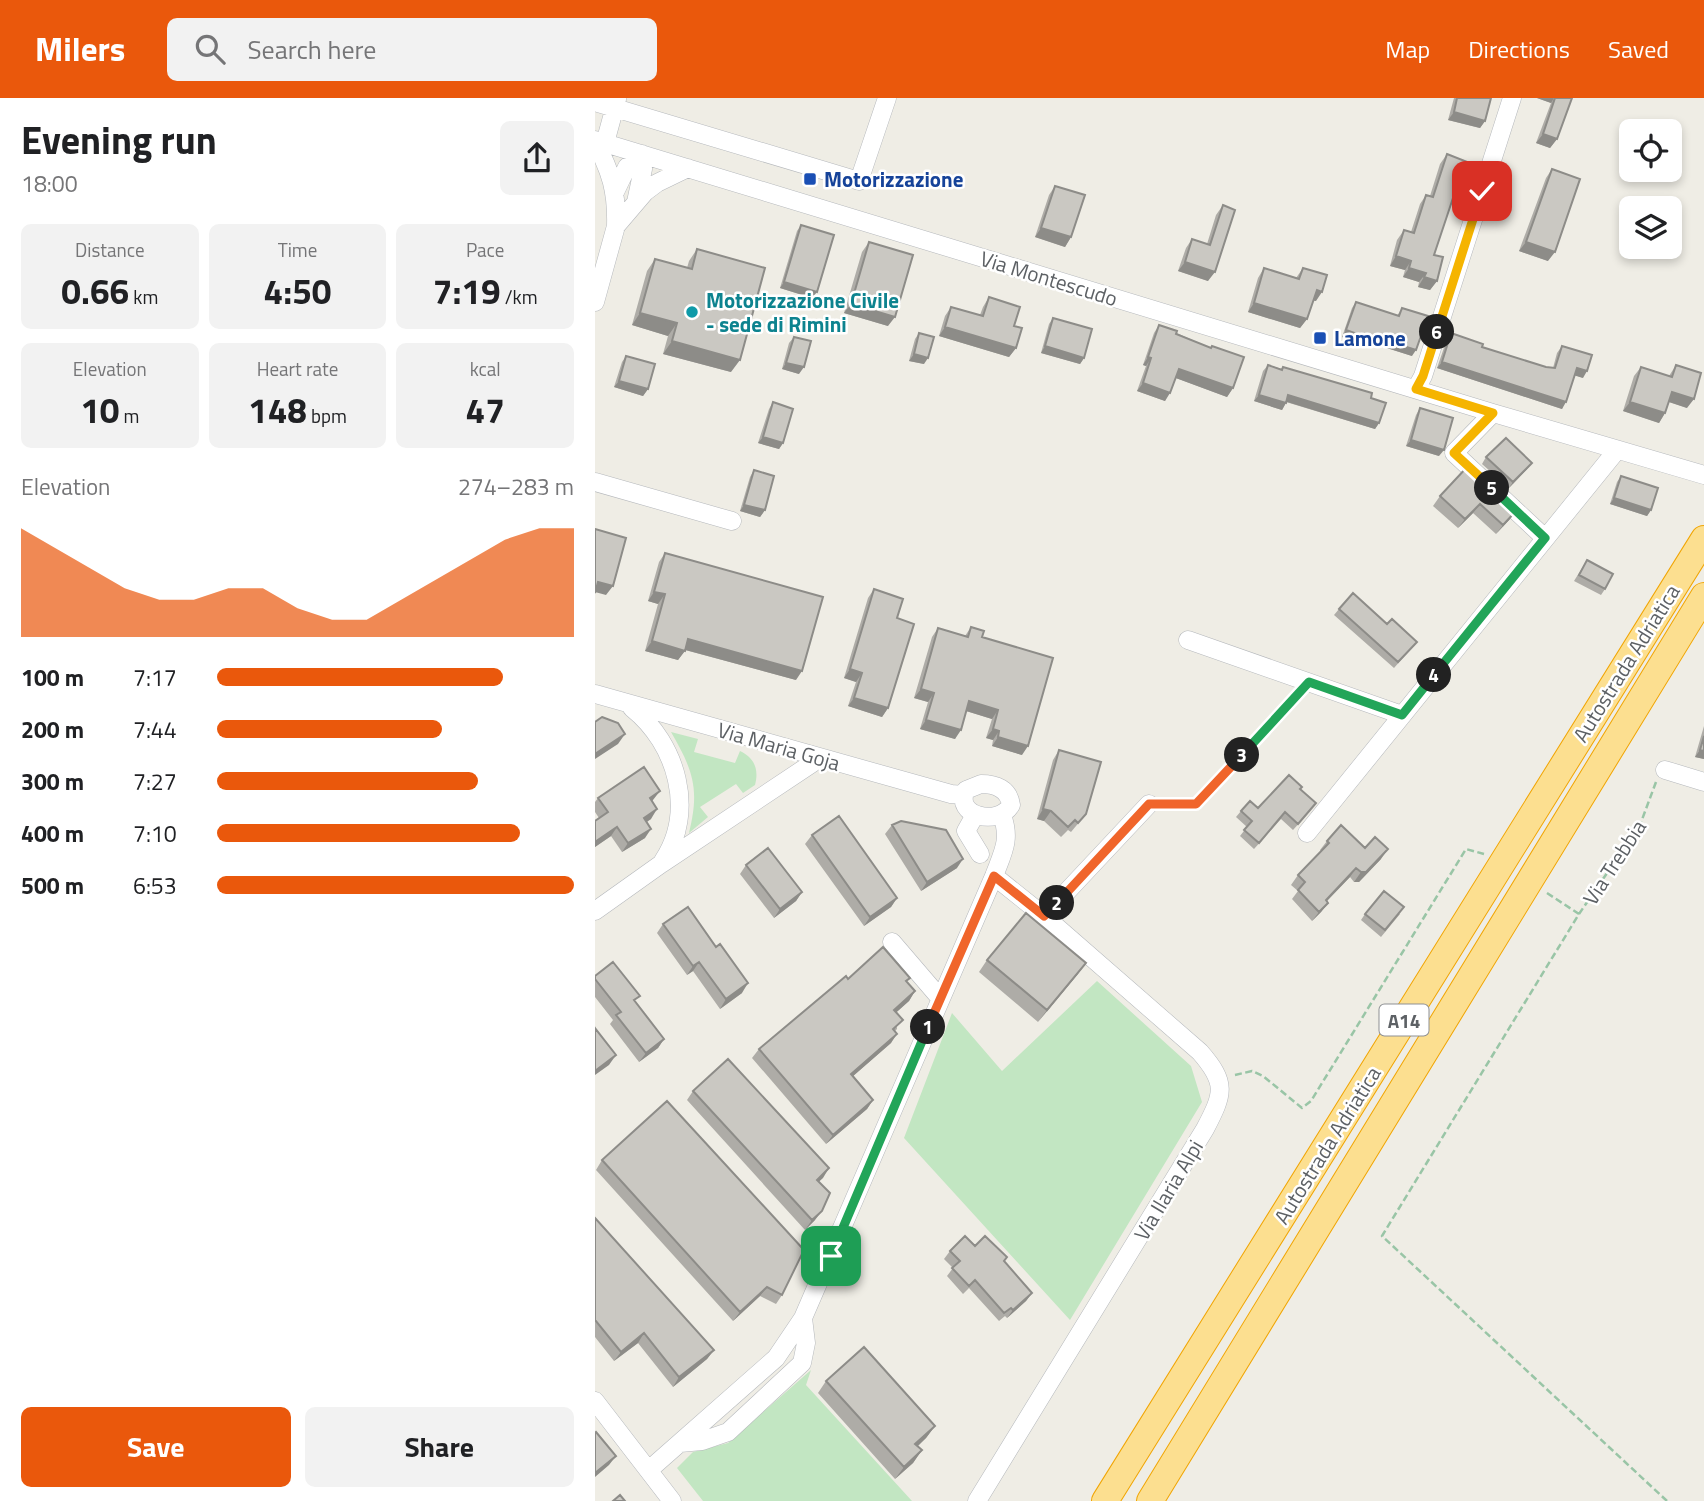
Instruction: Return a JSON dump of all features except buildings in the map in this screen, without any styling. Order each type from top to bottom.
[{"type":"highway","name":"Autostrada Adriatica","points":[[1105,1501],[1704,539]]},
{"type":"highway","name":"Autostrada Adriatica","points":[[1150,1501],[1704,596]]},
{"type":"street","points":[[595,102],[616,103],[859,181],[887,98]]},
{"type":"street","points":[[1416,389],[1423,376],[1512,98]]},
{"type":"street","points":[[595,302],[616,226],[615,192],[611,173],[598,141],[616,103]]},
{"type":"street","name":"Via Montescudo","points":[[598,141],[1704,475]]},
{"type":"street","points":[[615,192],[627,167],[642,154]]},
{"type":"street","points":[[636,202],[643,169],[642,154]]},
{"type":"street","points":[[616,226],[657,183],[688,168]]},
{"type":"street","points":[[1493,413],[1454,453],[1545,538]]},
{"type":"street","points":[[1307,833],[1617,450]]},
{"type":"street","points":[[595,482],[732,521]]},
{"type":"street","points":[[1188,640],[1402,715]]},
{"type":"street","name":"Via Maria Goja","points":[[595,694],[951,794],[964,795]]},
{"type":"street","points":[[628,704],[654,730],[672,762],[678,783],[681,805],[678,825],[661,864]]},
{"type":"street","points":[[595,911],[820,758]]},
{"type":"street","points":[[1665,770],[1704,782]]},
{"type":"street","points":[[981,784],[999,787],[1006,793],[1011,805],[1002,815],[975,815],[964,804],[966,790],[981,784]]},
{"type":"street","points":[[1044,916],[1149,804]]},
{"type":"street","points":[[975,815],[966,831],[979,854]]},
{"type":"street","points":[[650,1469],[776,1358],[803,1318],[994,876],[1008,830],[1002,815]]},
{"type":"street","points":[[994,876],[1200,1052],[1216,1070],[1218,1078]]},
{"type":"street","points":[[892,942],[940,998]]},
{"type":"street","name":"Via Ilaria Alpi","points":[[977,1501],[1205,1129],[1217,1106],[1221,1087],[1218,1078]]},
{"type":"street","points":[[680,1443],[702,1441],[728,1433],[802,1363],[806,1343],[803,1318]]},
{"type":"street","points":[[595,1401],[672,1501]]},
{"type":"path","points":[[1149,804],[1196,804],[1309,682]]},
{"type":"path","name":"Via Trebbia","points":[[1665,770],[1658,776],[1640,825],[1579,914],[1382,1236],[1667,1501]]},
{"type":"path","points":[[1218,1078],[1252,1071],[1302,1108],[1311,1101],[1467,849],[1487,855]]},
{"type":"path","points":[[1544,891],[1579,914]]},
{"type":"green space","points":[[671,732],[698,739],[694,752],[735,763],[740,751],[749,757],[756,769],[755,785],[743,793],[736,784],[700,807],[708,817],[689,833],[694,804],[692,780],[685,758]]},
{"type":"green space","points":[[1097,981],[1191,1066],[1202,1102],[1070,1320],[904,1138],[952,1013],[1002,1071]]},
{"type":"green space","points":[[811,1370],[806,1385],[912,1501],[703,1501],[677,1468],[693,1452],[728,1443]]},
{"type":"place","name":"Motorizzazione","points":[[810,179]]},
{"type":"place","name":"Motorizzazione Civile - sede di Rimini","points":[[692,312]]},
{"type":"place","name":"Lamone","points":[[1320,338]]},
{"type":"route","points":[[831,1256],[994,876],[1044,916],[1149,804],[1196,804],[1309,682],[1402,715],[1545,538],[1454,453],[1493,413],[1416,389],[1423,376],[1482,191]]}]
